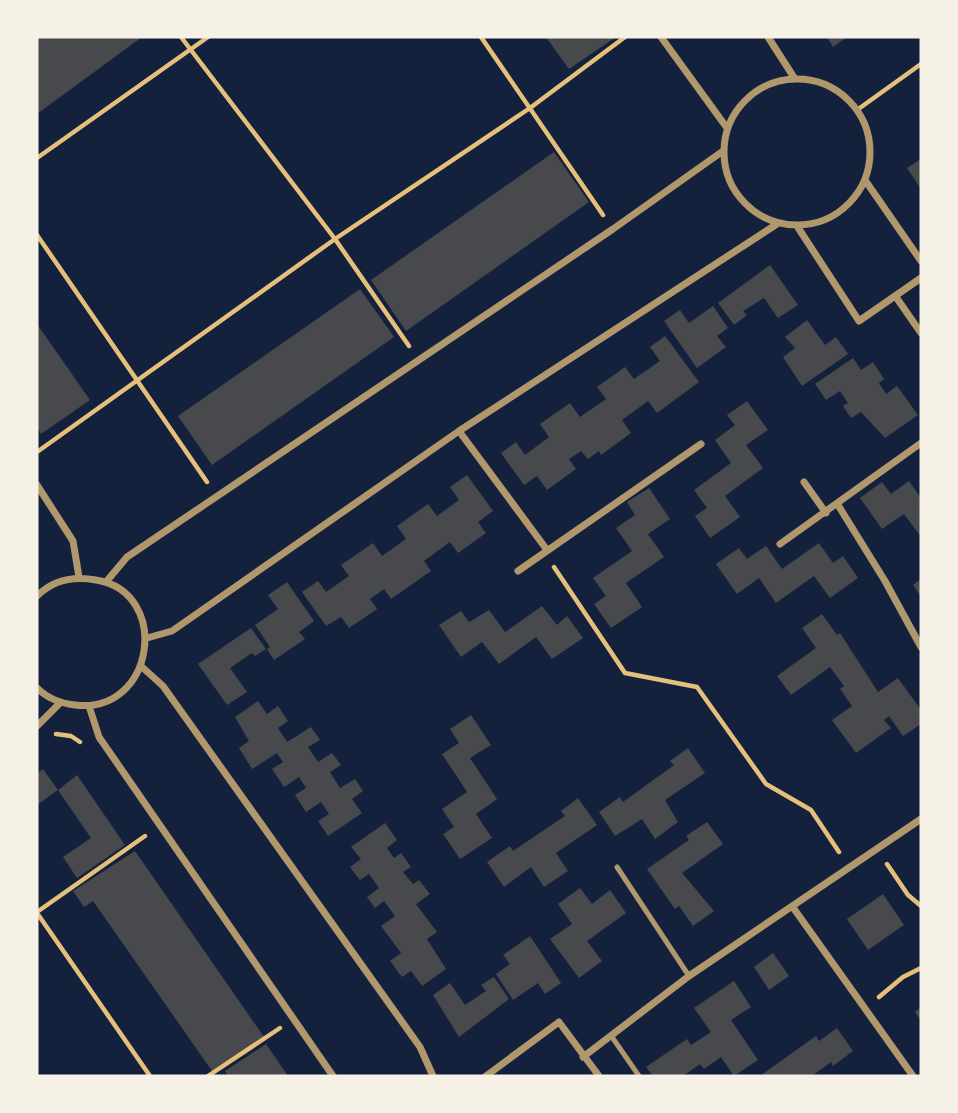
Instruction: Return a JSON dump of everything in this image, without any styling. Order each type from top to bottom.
[{"type":"street","points":[[661,37],[726,128]]},
{"type":"street","points":[[768,37],[795,79]]},
{"type":"street","points":[[795,79],[823,84],[842,94],[857,110],[866,128],[870,148],[865,180],[854,199],[838,214],[819,223],[797,226],[777,223],[755,214],[737,196],[726,175],[723,151],[726,128],[740,105],[755,91],[774,82],[795,79]]},
{"type":"street","points":[[106,582],[127,557],[614,229],[723,151]]},
{"type":"street","points":[[865,180],[921,261]]},
{"type":"street","points":[[147,638],[172,631],[460,431],[777,223]]},
{"type":"street","points":[[797,226],[859,321],[921,278]]},
{"type":"street","points":[[896,297],[921,333]]},
{"type":"street","points":[[460,431],[547,550]]},
{"type":"street","points":[[780,544],[921,443]]},
{"type":"street","points":[[518,572],[701,444]]},
{"type":"street","points":[[804,482],[826,513]]},
{"type":"street","points":[[37,485],[73,541],[79,577]]},
{"type":"street","points":[[838,505],[885,580],[921,647]]},
{"type":"street","points":[[37,596],[61,580],[79,577],[106,582],[127,595],[141,615],[147,638],[142,667],[130,686],[111,699],[89,706],[60,703],[37,688]]},
{"type":"street","points":[[142,667],[163,686],[179,708],[419,1047],[433,1076]]},
{"type":"street","points":[[37,726],[60,703]]},
{"type":"street","points":[[89,706],[99,737],[333,1076]]},
{"type":"street","points":[[583,1056],[612,1037],[689,976],[921,819]]},
{"type":"street","points":[[792,906],[913,1076]]},
{"type":"street","points":[[486,1076],[559,1022],[599,1076]]},
{"type":"lane","points":[[617,867],[689,976]]},
{"type":"lane","points":[[612,1037],[639,1076]]},
{"type":"path","points":[[181,37],[335,239],[419,361]]},
{"type":"path","points":[[37,158],[208,37]]},
{"type":"path","points":[[481,37],[614,229]]},
{"type":"path","points":[[37,452],[335,239],[530,108],[625,37]]},
{"type":"path","points":[[857,110],[921,64]]},
{"type":"path","points":[[37,235],[217,496]]},
{"type":"path","points":[[547,550],[558,578],[625,673],[697,687],[766,784],[811,810],[849,867]]},
{"type":"path","points":[[148,834],[37,912],[150,1076]]},
{"type":"path","points":[[876,848],[908,895],[921,906]]},
{"type":"path","points":[[864,1008],[903,977],[921,968]]},
{"type":"path","points":[[208,1076],[284,1026]]},
{"type":"building","points":[[37,37],[142,37],[37,114]]},
{"type":"building","points":[[546,37],[616,37],[569,69]]},
{"type":"building","points":[[827,37],[847,37],[833,47]]},
{"type":"building","points":[[554,152],[589,202],[406,331],[371,280]]},
{"type":"building","points":[[921,159],[921,189],[907,168]]},
{"type":"building","points":[[770,265],[798,305],[778,318],[764,298],[743,311],[747,315],[734,325],[718,303]]},
{"type":"building","points":[[360,289],[394,337],[212,465],[178,416]]},
{"type":"building","points":[[713,306],[728,328],[717,336],[726,347],[697,368],[664,321],[680,310],[689,323]]},
{"type":"building","points":[[807,320],[825,345],[836,337],[848,354],[802,386],[783,357],[795,348],[785,337]]},
{"type":"building","points":[[37,324],[90,400],[41,434],[37,427]]},
{"type":"building","points":[[665,336],[699,382],[657,413],[648,401],[622,420],[631,433],[601,455],[599,451],[588,459],[581,451],[569,459],[576,469],[547,490],[537,476],[524,485],[501,453],[516,442],[525,455],[549,437],[540,424],[570,403],[580,417],[606,399],[597,387],[625,367],[634,379],[660,361],[650,347]]},
{"type":"building","points":[[853,358],[861,370],[873,362],[884,379],[879,383],[886,394],[897,386],[918,415],[885,438],[861,412],[851,418],[843,406],[848,403],[840,391],[826,400],[815,384]]},
{"type":"building","points":[[747,401],[768,430],[746,445],[763,468],[725,496],[740,517],[710,538],[695,516],[707,508],[694,490],[731,463],[715,440],[735,425],[727,415]]},
{"type":"building","points":[[467,475],[493,511],[478,522],[486,533],[458,553],[450,542],[424,561],[431,571],[391,599],[384,589],[370,599],[377,609],[349,628],[341,617],[326,626],[302,592],[318,581],[326,592],[349,576],[341,565],[373,543],[382,556],[406,539],[397,526],[428,504],[437,516],[459,500],[450,487]]},
{"type":"building","points":[[909,481],[921,498],[921,537],[904,514],[882,529],[860,498],[882,482],[891,494]]},
{"type":"building","points":[[649,488],[670,519],[648,534],[664,557],[626,583],[642,607],[611,628],[594,604],[606,596],[593,578],[632,551],[616,528],[635,515],[627,502]]},
{"type":"building","points":[[819,543],[833,563],[843,556],[858,578],[830,598],[814,576],[776,603],[759,578],[737,594],[716,564],[739,548],[747,559],[766,546],[782,569]]},
{"type":"building","points":[[921,579],[921,597],[913,585]]},
{"type":"building","points":[[287,582],[314,621],[299,632],[305,639],[274,660],[267,649],[270,647],[255,625],[278,609],[268,595]]},
{"type":"building","points":[[542,606],[557,625],[567,616],[583,638],[552,659],[536,637],[499,664],[482,642],[461,657],[439,625],[461,611],[469,622],[489,610],[505,632]]},
{"type":"building","points":[[822,614],[837,635],[840,633],[878,692],[898,678],[921,710],[921,724],[903,736],[889,716],[884,720],[891,728],[856,753],[832,720],[852,706],[840,689],[844,686],[830,667],[791,695],[777,676],[816,648],[802,628]]},
{"type":"building","points":[[251,628],[266,649],[255,656],[252,653],[230,668],[247,692],[227,705],[198,664]]},
{"type":"building","points":[[258,701],[267,714],[278,706],[288,721],[278,728],[287,742],[311,727],[320,740],[308,747],[318,762],[332,753],[341,765],[330,772],[340,788],[355,779],[363,791],[352,799],[362,813],[328,836],[318,821],[329,814],[321,802],[306,812],[295,795],[306,788],[299,777],[284,787],[272,769],[283,762],[277,753],[252,769],[239,748],[249,741],[235,717]]},
{"type":"building","points":[[471,715],[491,745],[470,758],[497,799],[476,814],[492,838],[460,859],[443,834],[454,827],[442,809],[467,792],[442,754],[459,743],[450,729]]},
{"type":"building","points":[[688,748],[705,773],[665,800],[678,822],[655,839],[642,819],[615,836],[599,812],[620,797],[623,802],[674,765],[670,761]]},
{"type":"building","points":[[43,769],[58,790],[37,805],[37,773]]},
{"type":"building","points":[[77,775],[125,845],[77,878],[63,857],[91,838],[58,790]]},
{"type":"building","points":[[578,798],[597,825],[556,853],[568,871],[544,887],[531,867],[504,887],[487,862],[510,846],[513,851],[565,816],[561,811]]},
{"type":"building","points":[[707,822],[723,844],[682,873],[714,911],[693,926],[679,906],[675,909],[647,869],[689,840],[686,836]]},
{"type":"building","points":[[385,823],[397,840],[387,848],[394,858],[401,853],[411,867],[403,872],[413,884],[419,880],[430,894],[416,904],[437,932],[427,939],[446,969],[422,986],[411,971],[402,977],[390,961],[401,953],[381,926],[395,916],[384,901],[375,908],[367,897],[379,888],[369,874],[360,880],[350,867],[361,859],[351,847]]},
{"type":"building","points":[[135,851],[264,1037],[212,1071],[93,901],[84,907],[73,891]]},
{"type":"building","points":[[580,888],[592,904],[610,890],[626,913],[587,941],[602,961],[579,978],[550,939],[572,924],[558,904]]},
{"type":"building","points":[[883,894],[904,925],[868,950],[847,919]]},
{"type":"building","points":[[530,936],[561,983],[545,994],[538,983],[513,1000],[496,974],[510,964],[503,955]]},
{"type":"building","points":[[773,953],[789,976],[769,990],[754,967]]},
{"type":"building","points":[[494,977],[509,999],[459,1037],[433,995],[450,983],[465,1005],[486,991],[481,985]]},
{"type":"building","points":[[734,981],[751,1007],[731,1020],[758,1060],[734,1076],[721,1057],[704,1069],[700,1064],[683,1076],[653,1076],[646,1067],[687,1039],[691,1045],[711,1032],[694,1008]]},
{"type":"building","points":[[921,1007],[921,1021],[915,1012]]},
{"type":"building","points":[[837,1028],[853,1051],[833,1066],[831,1062],[812,1076],[760,1076],[816,1036],[819,1041]]},
{"type":"building","points":[[266,1044],[288,1076],[228,1076],[225,1071]]}]
